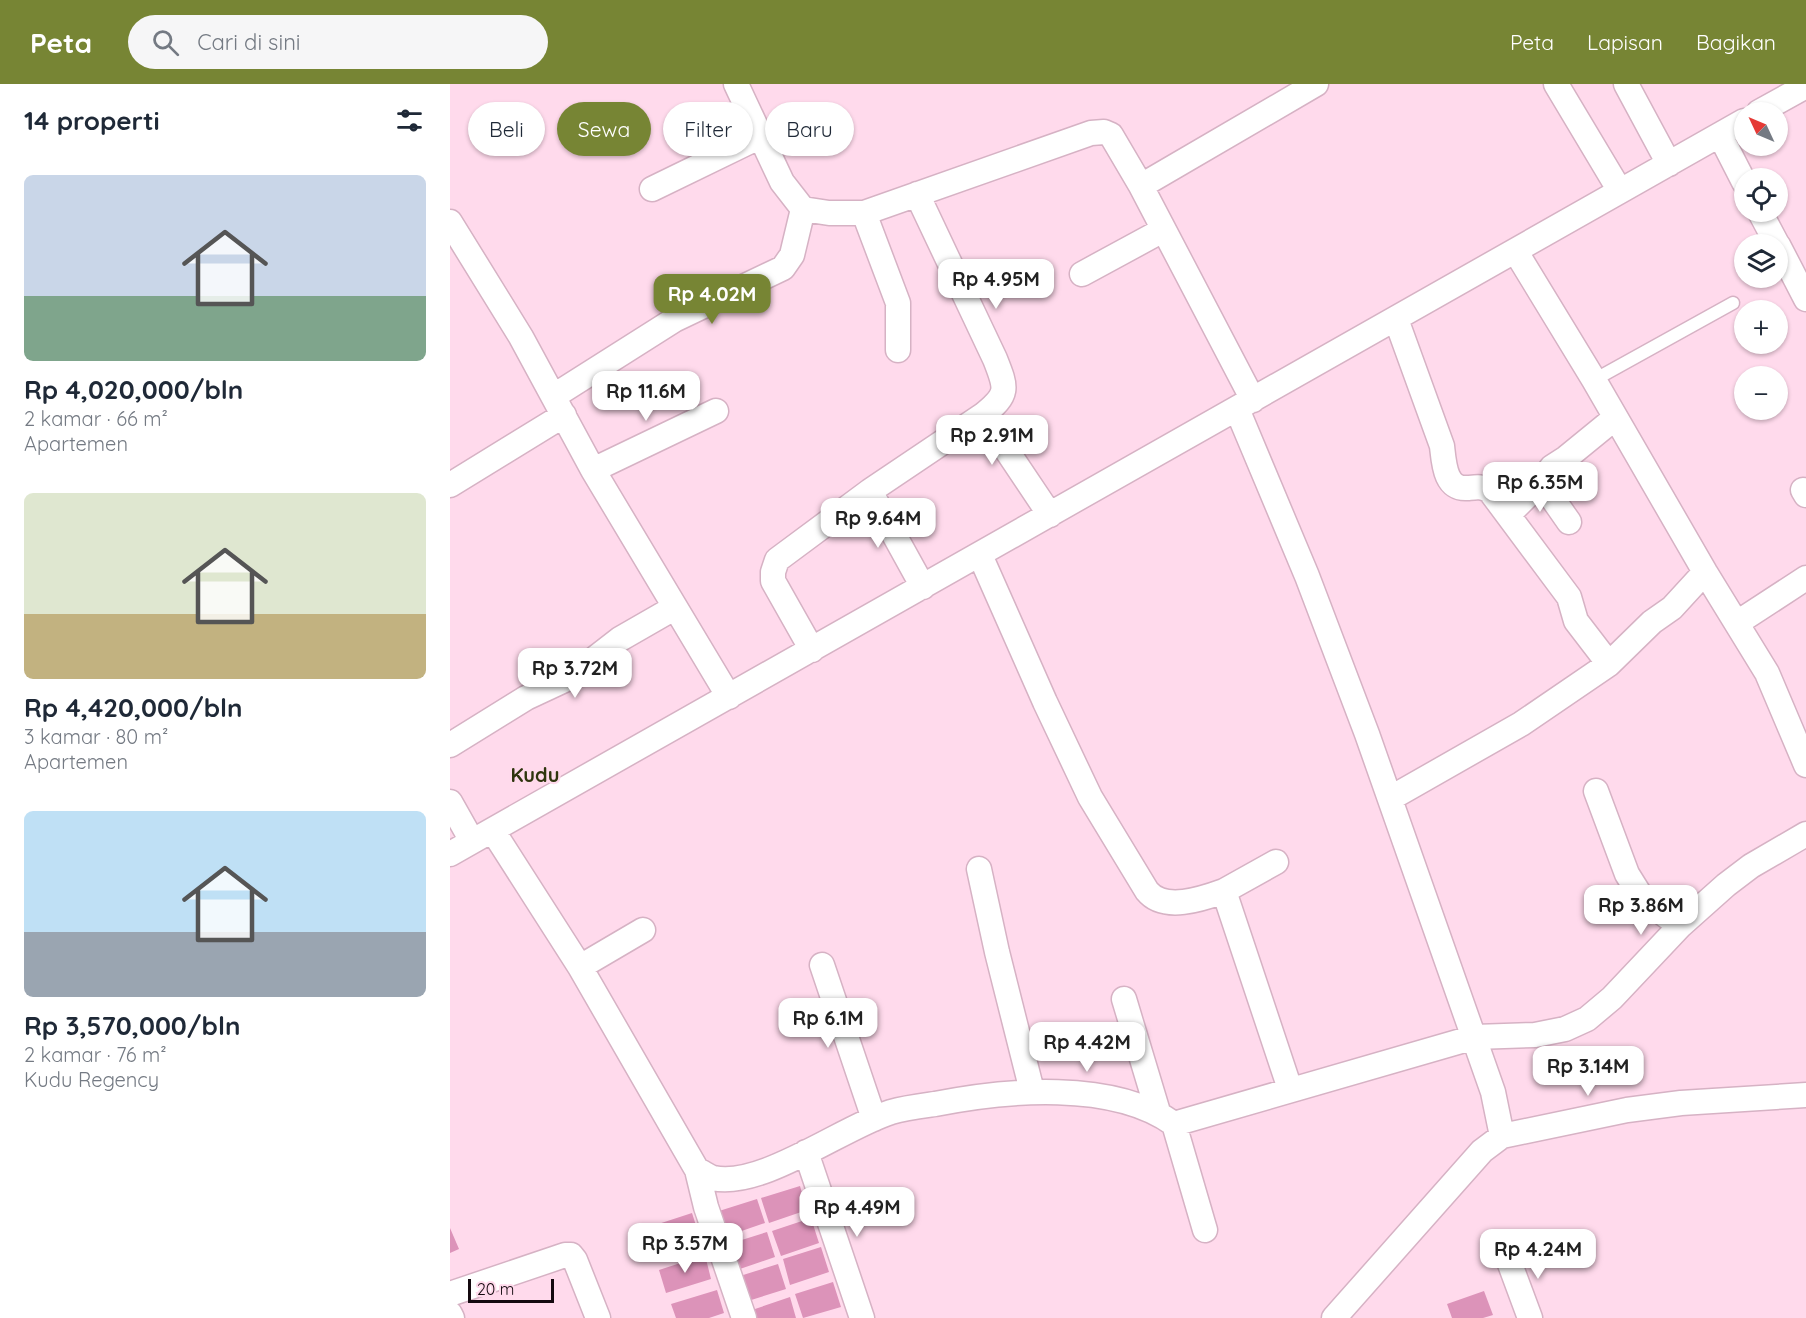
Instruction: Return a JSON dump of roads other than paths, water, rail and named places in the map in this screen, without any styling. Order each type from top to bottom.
[{"type":"street","points":[[736,84],[782,182],[803,209],[829,213],[864,213],[1091,133],[1104,132],[1115,140],[1163,230],[1245,405],[1391,798],[1493,1092],[1502,1136]]},
{"type":"street","points":[[1141,186],[1316,84]]},
{"type":"street","points":[[1556,84],[1620,191]]},
{"type":"street","points":[[1626,84],[1669,164]]},
{"type":"street","points":[[1777,102],[1806,86]]},
{"type":"street","points":[[450,854],[1734,127]]},
{"type":"street","points":[[1720,135],[1737,168]]},
{"type":"street","points":[[652,189],[761,136]]},
{"type":"street","points":[[812,650],[773,581],[772,572],[777,560],[870,491],[983,415],[998,403],[1003,394],[1004,383],[996,359],[917,195]]},
{"type":"street","points":[[450,485],[674,320],[783,268],[792,255],[803,209]]},
{"type":"street","points":[[864,213],[898,303],[898,350]]},
{"type":"street","points":[[450,222],[521,337],[593,470],[729,697]]},
{"type":"street","points":[[1082,274],[1163,230]]},
{"type":"street","points":[[1516,252],[1767,673],[1806,765]]},
{"type":"street","points":[[1788,265],[1806,299]]},
{"type":"street","points":[[1396,319],[1442,446],[1444,464],[1451,484],[1459,489],[1485,488],[1490,491],[1569,597],[1576,621],[1609,664]]},
{"type":"street","points":[[593,470],[716,411]]},
{"type":"street","points":[[983,415],[1050,515]]},
{"type":"street","points":[[1509,514],[1541,482],[1552,467],[1615,418]]},
{"type":"street","points":[[1541,482],[1569,522]]},
{"type":"street","points":[[870,491],[923,587]]},
{"type":"street","points":[[980,555],[1044,702],[1090,797],[1147,891],[1161,902],[1207,897],[1224,891],[1276,862]]},
{"type":"street","points":[[1391,798],[1521,724],[1609,664],[1652,622],[1672,608],[1705,572]]},
{"type":"street","points":[[1737,622],[1806,578]]},
{"type":"street","points":[[450,745],[526,698],[571,677],[620,639],[674,608]]},
{"type":"street","points":[[1596,791],[1627,874],[1642,898],[1680,926]]},
{"type":"street","points":[[450,802],[482,836],[580,967],[697,1170],[706,1207],[744,1318]]},
{"type":"street","points":[[697,1170],[714,1178],[733,1178],[760,1173],[847,1130],[892,1112],[976,1096],[1032,1092],[1084,1093],[1166,1118],[1290,1089],[1474,1037],[1535,1035],[1565,1029],[1587,1019],[1612,998],[1680,926],[1751,866],[1806,834]]},
{"type":"street","points":[[979,869],[996,952],[1032,1092]]},
{"type":"street","points":[[1224,891],[1290,1089]]},
{"type":"street","points":[[580,967],[643,930]]},
{"type":"street","points":[[822,965],[874,1119]]},
{"type":"street","points":[[1124,999],[1205,1230]]},
{"type":"street","points":[[1334,1318],[1482,1151],[1502,1136],[1627,1110],[1681,1102],[1806,1095]]},
{"type":"street","points":[[806,1152],[862,1318]]},
{"type":"street","points":[[450,1294],[565,1255],[571,1255],[598,1318]]},
{"type":"street","points":[[1507,1256],[1530,1318]]},
{"type":"street","points":[[450,1314],[452,1318]]},
{"type":"lane","points":[[1594,380],[1733,303]]},
{"type":"district","name":"Kudu","points":[[535,774]]}]
